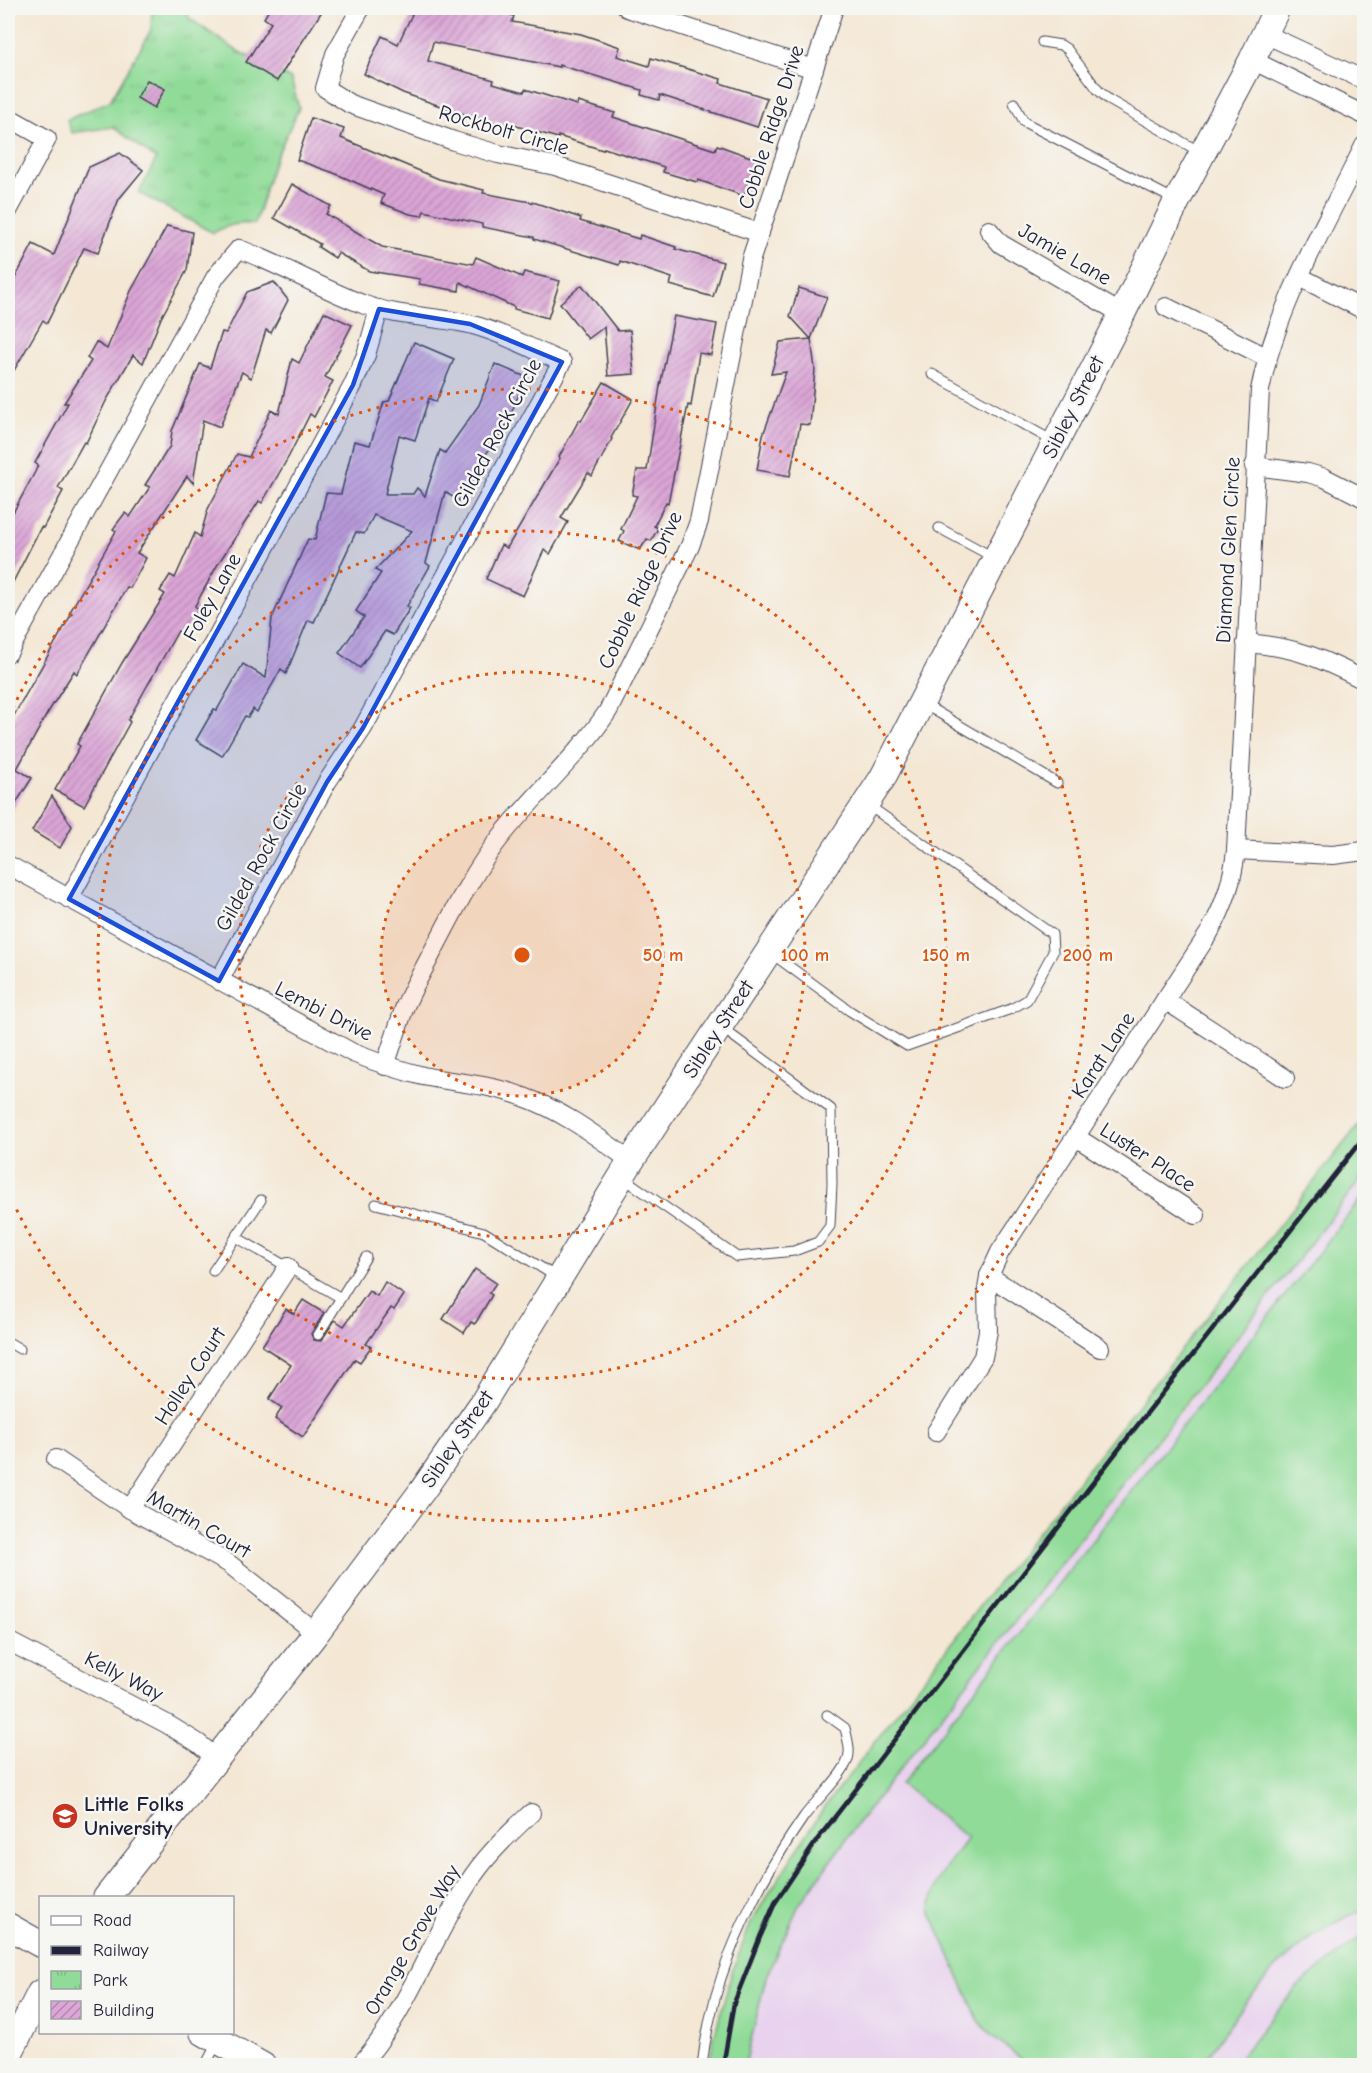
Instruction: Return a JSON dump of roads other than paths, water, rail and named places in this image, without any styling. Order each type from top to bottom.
[{"type":"street","name":"Rockbolt Circle","points":[[361,8],[335,54],[325,88],[350,104],[454,141],[498,154],[555,166],[759,233]]},
{"type":"street","points":[[627,8],[814,69]]},
{"type":"street","name":"Cobble Ridge Drive","points":[[385,1066],[405,1006],[483,860],[504,833],[591,736],[608,711],[690,546],[699,521],[751,259],[834,8]]},
{"type":"street","name":"Sibley Street","points":[[108,1896],[316,1633],[370,1562],[478,1410],[627,1169],[882,779],[1277,8]]},
{"type":"street","points":[[1265,34],[1365,80]]},
{"type":"street","points":[[1252,60],[1365,115]]},
{"type":"street","points":[[8,117],[47,139],[8,211]]},
{"type":"street","name":"Diamond Glen Circle","points":[[1236,850],[1254,466],[1260,390],[1266,357],[1281,314],[1365,146]]},
{"type":"street","name":"Jamie Lane","points":[[989,230],[1001,244],[1122,314]]},
{"type":"street","name":"Gilded Rock Circle","points":[[8,653],[216,276],[239,249],[365,305],[470,324],[562,362],[363,728],[327,782],[219,981]]},
{"type":"street","points":[[1300,277],[1365,310]]},
{"type":"street","points":[[1166,307],[1266,357]]},
{"type":"street","name":"Foley Lane","points":[[69,899],[184,688],[213,644],[353,386],[366,354],[379,309]]},
{"type":"street","points":[[1254,466],[1308,473],[1325,478],[1365,498]]},
{"type":"street","points":[[1246,644],[1276,646],[1311,655],[1365,680]]},
{"type":"street","points":[[1236,850],[1334,855],[1365,851]]},
{"type":"street","name":"Karat Lane","points":[[989,1276],[1000,1252],[1218,918],[1230,886],[1236,850]]},
{"type":"street","name":"Lembi Drive","points":[[8,865],[353,1053],[385,1066],[423,1076],[481,1084],[521,1096],[578,1124],[627,1169]]},
{"type":"street","points":[[1166,1000],[1285,1078]]},
{"type":"street","name":"Luster Place","points":[[1076,1137],[1196,1215]]},
{"type":"street","name":"Holley Court","points":[[130,1509],[288,1267]]},
{"type":"street","points":[[936,1432],[983,1358],[988,1331],[989,1276],[1100,1348]]},
{"type":"street","name":"Martin Court","points":[[56,1459],[130,1509],[228,1563],[316,1633]]},
{"type":"street","name":"Kelly Way","points":[[8,1641],[167,1724],[198,1743],[216,1758]]},
{"type":"street","name":"Orange Grove Way","points":[[359,2066],[389,2027],[467,1885],[486,1859],[531,1813]]},
{"type":"street","points":[[8,1926],[39,1943]]},
{"type":"street","points":[[8,2056],[39,1995]]},
{"type":"street","points":[[211,2037],[262,2066]]},
{"type":"lane","points":[[1042,42],[1061,45],[1067,49],[1098,90],[1109,100],[1202,153]]},
{"type":"lane","points":[[1014,103],[1024,122],[1177,201]]},
{"type":"lane","points":[[932,374],[1055,442]]},
{"type":"lane","points":[[939,528],[996,558]]},
{"type":"lane","points":[[921,702],[1057,783]]},
{"type":"lane","points":[[769,951],[850,1011],[907,1046],[1011,1009],[1027,1000],[1053,952],[1052,934],[866,804]]},
{"type":"lane","points":[[627,1169],[737,1257],[794,1251],[818,1242],[830,1226],[831,1109],[720,1026]]},
{"type":"lane","points":[[213,1271],[261,1200]]},
{"type":"lane","points":[[376,1203],[484,1232],[560,1279]]},
{"type":"lane","points":[[236,1237],[341,1298]]},
{"type":"lane","points":[[318,1335],[366,1257]]},
{"type":"lane","points":[[8,1342],[20,1349]]},
{"type":"lane","points":[[702,2066],[706,2030],[734,1939],[770,1871],[804,1817],[846,1766],[850,1752],[845,1728],[827,1715]]},
{"type":"lane","points":[[205,2066],[211,2037]]},
{"type":"railway","points":[[723,2066],[734,2003],[760,1937],[775,1903],[817,1840],[1129,1436],[1364,1137]]},
{"type":"place","name":"Little Folks University","points":[[65,1816]]}]
